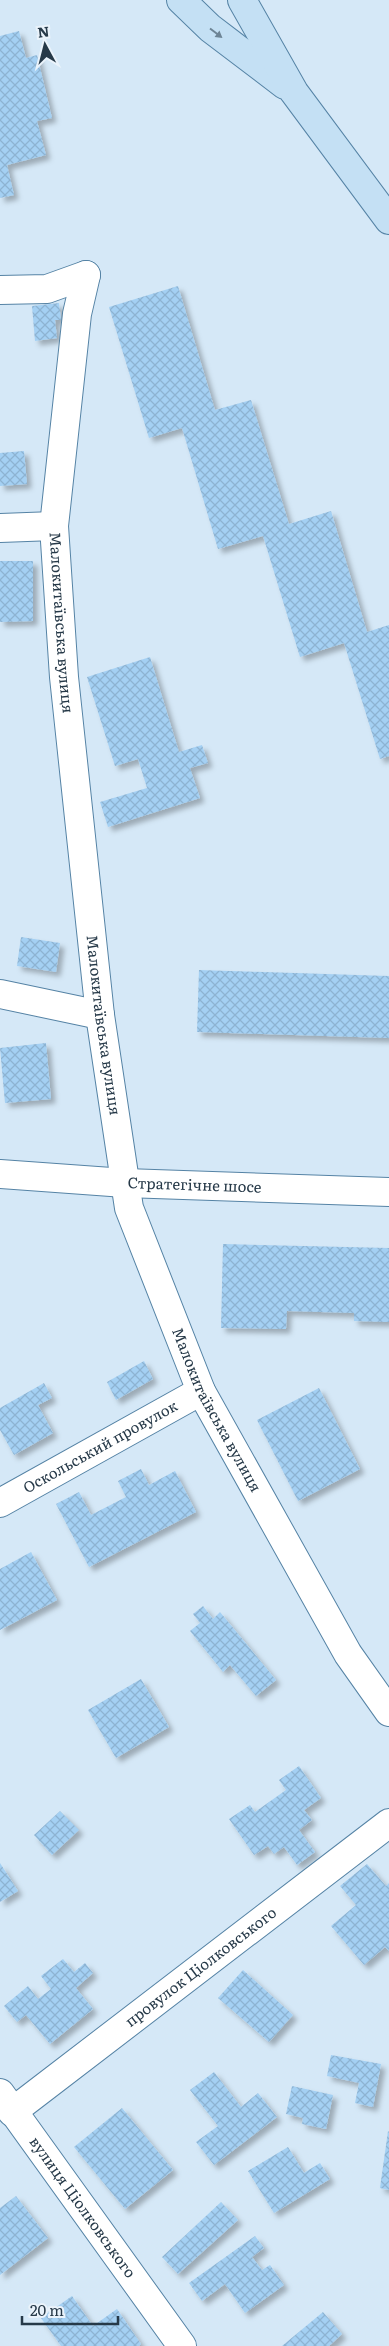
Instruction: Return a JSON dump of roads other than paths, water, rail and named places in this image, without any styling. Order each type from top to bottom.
[{"type":"main road","points":[[181,0],[210,28],[294,92]]},
{"type":"main road","points":[[242,0],[294,92],[389,220]]},
{"type":"street","name":"Малокитаївська вулиця","points":[[0,290],[47,288],[86,275],[77,314],[54,526],[64,677],[100,1015],[129,1208],[139,1238],[201,1391],[348,1654],[389,1712]]},
{"type":"street","points":[[0,528],[54,526]]},
{"type":"street","points":[[0,994],[100,1015]]},
{"type":"street","name":"Стратегічне шосе","points":[[0,1174],[124,1183],[389,1192]]},
{"type":"street","name":"Оскольський провулок","points":[[0,1503],[201,1391]]},
{"type":"street","name":"провулок Ціолковського","points":[[6,2102],[389,1823]]},
{"type":"street","name":"вулиця Ціолковського","points":[[6,2102],[182,2346]]}]
